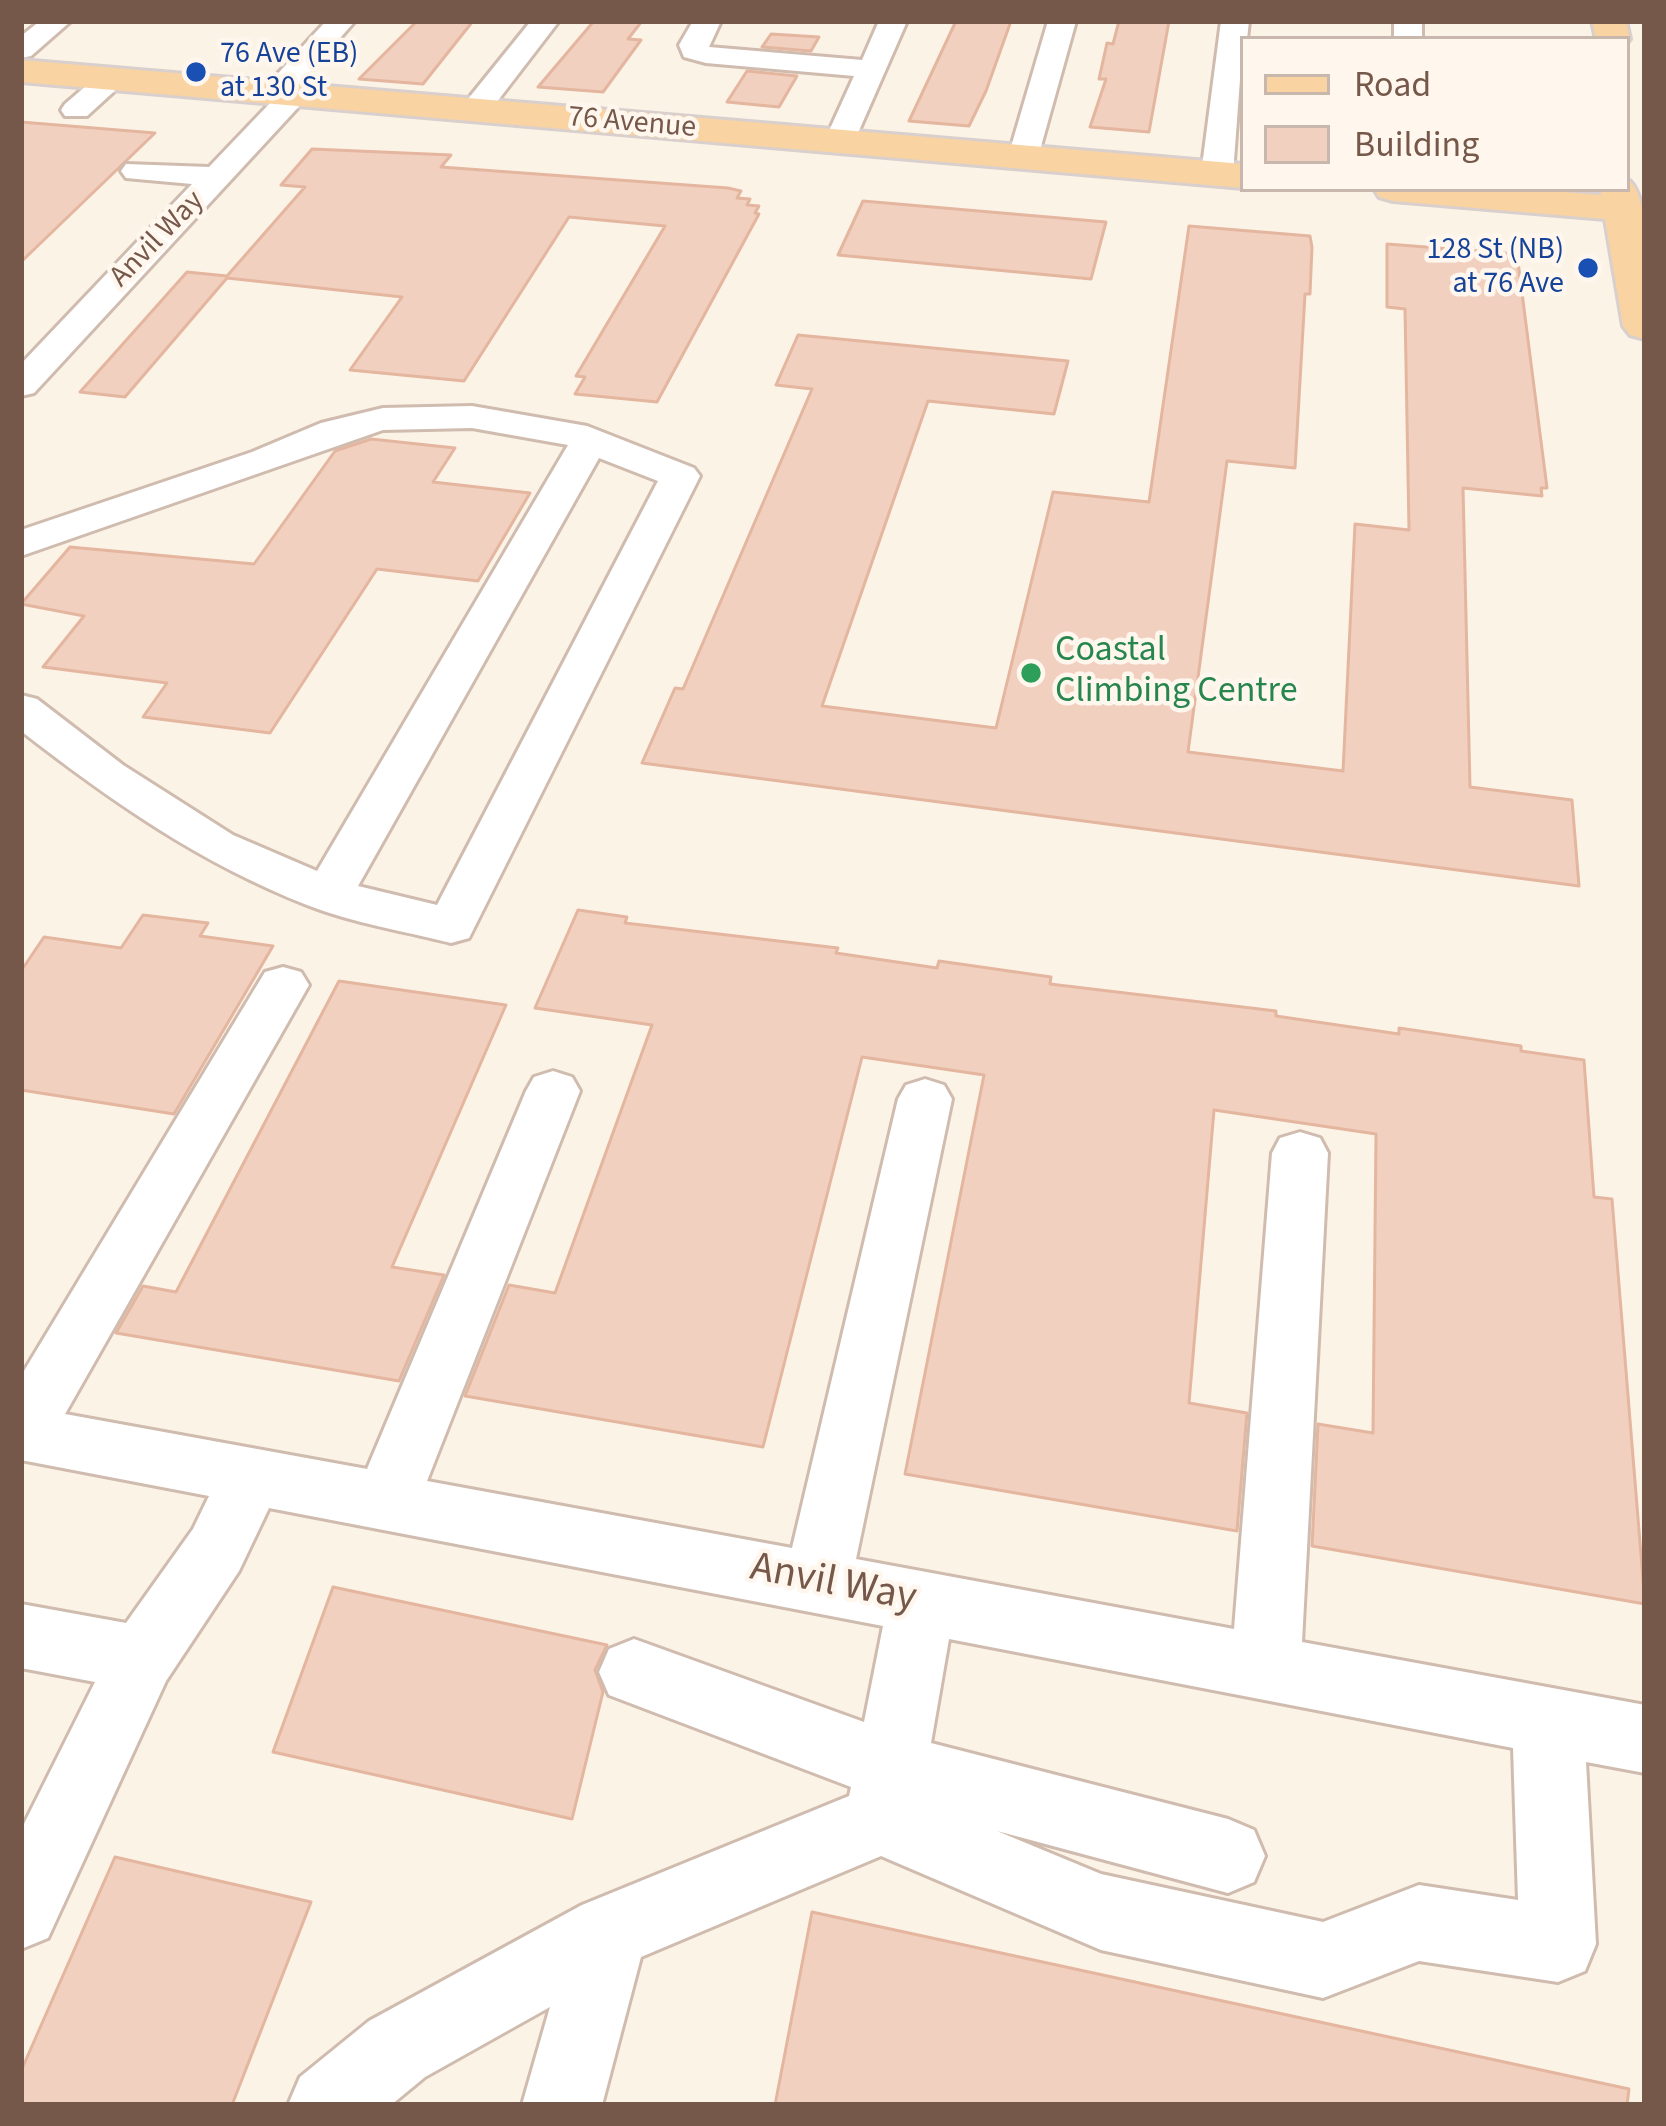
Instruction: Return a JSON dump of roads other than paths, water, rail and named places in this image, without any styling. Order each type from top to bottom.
[{"type":"main road","name":"76 Avenue","points":[[21,71],[1230,175]]},
{"type":"main road","points":[[1443,192],[1628,203],[1645,326]]},
{"type":"street","points":[[21,50],[57,21]]},
{"type":"street","name":"Anvil Way","points":[[21,385],[218,177],[341,21]]},
{"type":"street","points":[[476,110],[544,21]]},
{"type":"street","points":[[707,21],[693,45],[694,51],[706,55],[872,69]]},
{"type":"street","points":[[839,142],[893,21]]},
{"type":"street","points":[[1023,157],[1062,21]]},
{"type":"street","points":[[1230,175],[1235,21]]},
{"type":"street","points":[[76,110],[111,79]]},
{"type":"street","points":[[137,171],[218,177]]},
{"type":"street","points":[[21,544],[266,460],[334,430],[383,418],[472,417],[590,440],[680,476],[451,926],[328,896],[216,846],[107,776],[21,709]]},
{"type":"street","points":[[328,896],[590,440]]},
{"type":"street","points":[[21,1432],[283,985]]},
{"type":"street","points":[[387,1500],[554,1091]]},
{"type":"street","points":[[818,1582],[926,1099]]},
{"type":"street","points":[[1266,1667],[1300,1153]]},
{"type":"street","name":"Anvil Way","points":[[21,1432],[1645,1739]]},
{"type":"street","points":[[21,1911],[142,1658],[216,1550],[252,1474]]},
{"type":"street","points":[[886,1793],[922,1602]]},
{"type":"street","points":[[21,1636],[142,1658]]},
{"type":"street","points":[[634,1672],[886,1793],[1101,1912],[1323,1960],[1419,1923],[1558,1945],[1548,1721]]},
{"type":"street","points":[[328,2105],[388,2077],[609,1932],[886,1793],[1228,1856]]},
{"type":"street","points":[[562,2105],[609,1932]]},
{"type":"place","name":"76 Ave (EB) at 130 St","points":[[196,72]]},
{"type":"place","name":"128 St (NB) at 76 Ave","points":[[1588,268]]},
{"type":"place","name":"Coastal Climbing Centre","points":[[1031,673]]}]
